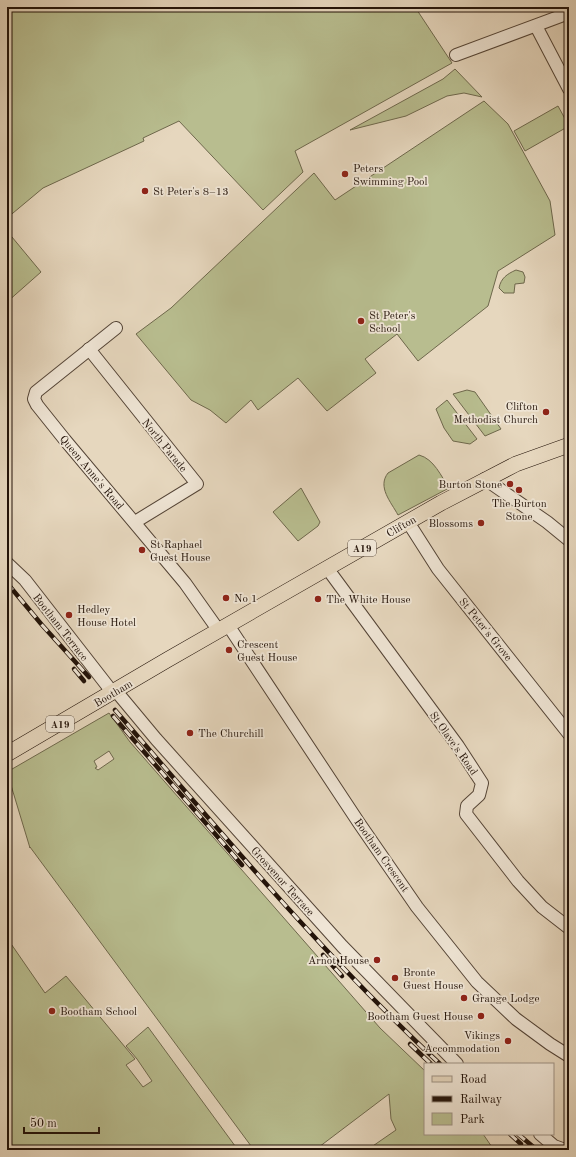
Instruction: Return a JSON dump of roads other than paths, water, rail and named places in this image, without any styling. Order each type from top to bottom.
[{"type":"main road","name":"Clifton","points":[[224,628],[486,479],[516,464],[569,445]]},
{"type":"main road","name":"Bootham","points":[[7,754],[224,628]]},
{"type":"street","points":[[456,55],[569,13]]},
{"type":"street","points":[[536,26],[569,89]]},
{"type":"street","name":"Queen Anne's Road","points":[[116,328],[36,392],[34,399],[65,440],[136,522],[224,628]]},
{"type":"street","name":"North Parade","points":[[89,349],[197,484],[136,522]]},
{"type":"street","points":[[486,479],[547,522],[569,540]]},
{"type":"street","name":"St Peter's Grove","points":[[408,522],[438,569],[569,734]]},
{"type":"street","name":"Bootham Terrace","points":[[7,563],[25,580],[114,692]]},
{"type":"street","name":"St Olave's Road","points":[[328,568],[458,746],[482,783],[479,795],[467,806],[466,814],[518,881],[542,907],[569,928]]},
{"type":"street","name":"Bootham Crescent","points":[[224,628],[422,912],[477,982],[516,1019],[569,1056]]},
{"type":"street","name":"Grosvenor Terrace","points":[[114,692],[342,946],[456,1063]]},
{"type":"street","points":[[541,1135],[554,1146],[565,1150]]},
{"type":"railway","points":[[7,583],[42,625],[89,677]]},
{"type":"railway","points":[[74,669],[84,681]]},
{"type":"railway","points":[[115,710],[313,936],[439,1063]]},
{"type":"railway","points":[[113,716],[242,865]]},
{"type":"railway","points":[[323,955],[342,976]]},
{"type":"railway","points":[[410,1044],[430,1063]]},
{"type":"railway","points":[[511,1135],[521,1144]]},
{"type":"railway","points":[[519,1135],[537,1150]]},
{"type":"place","name":"Peters Swimming Pool","points":[[345,174]]},
{"type":"place","name":"St Peter's 8–13","points":[[145,191]]},
{"type":"place","name":"St Peter's School","points":[[361,321]]},
{"type":"place","name":"Clifton Methodist Church","points":[[546,412]]},
{"type":"place","name":"Burton Stone","points":[[510,484]]},
{"type":"place","name":"The Burton Stone","points":[[519,490]]},
{"type":"place","name":"Blossoms","points":[[481,523]]},
{"type":"place","name":"St Raphael Guest House","points":[[142,550]]},
{"type":"place","name":"No 1","points":[[226,598]]},
{"type":"place","name":"The White House","points":[[318,599]]},
{"type":"place","name":"Hedley House Hotel","points":[[69,615]]},
{"type":"place","name":"Crescent Guest House","points":[[229,650]]},
{"type":"place","name":"The Churchill","points":[[190,733]]},
{"type":"place","name":"Arnot House","points":[[377,960]]},
{"type":"place","name":"Bronte Guest House","points":[[395,978]]},
{"type":"place","name":"Grange Lodge","points":[[464,998]]},
{"type":"place","name":"Bootham School","points":[[52,1011]]},
{"type":"place","name":"Bootham Guest House","points":[[481,1016]]},
{"type":"place","name":"Vikings Accommodation","points":[[508,1041]]}]
